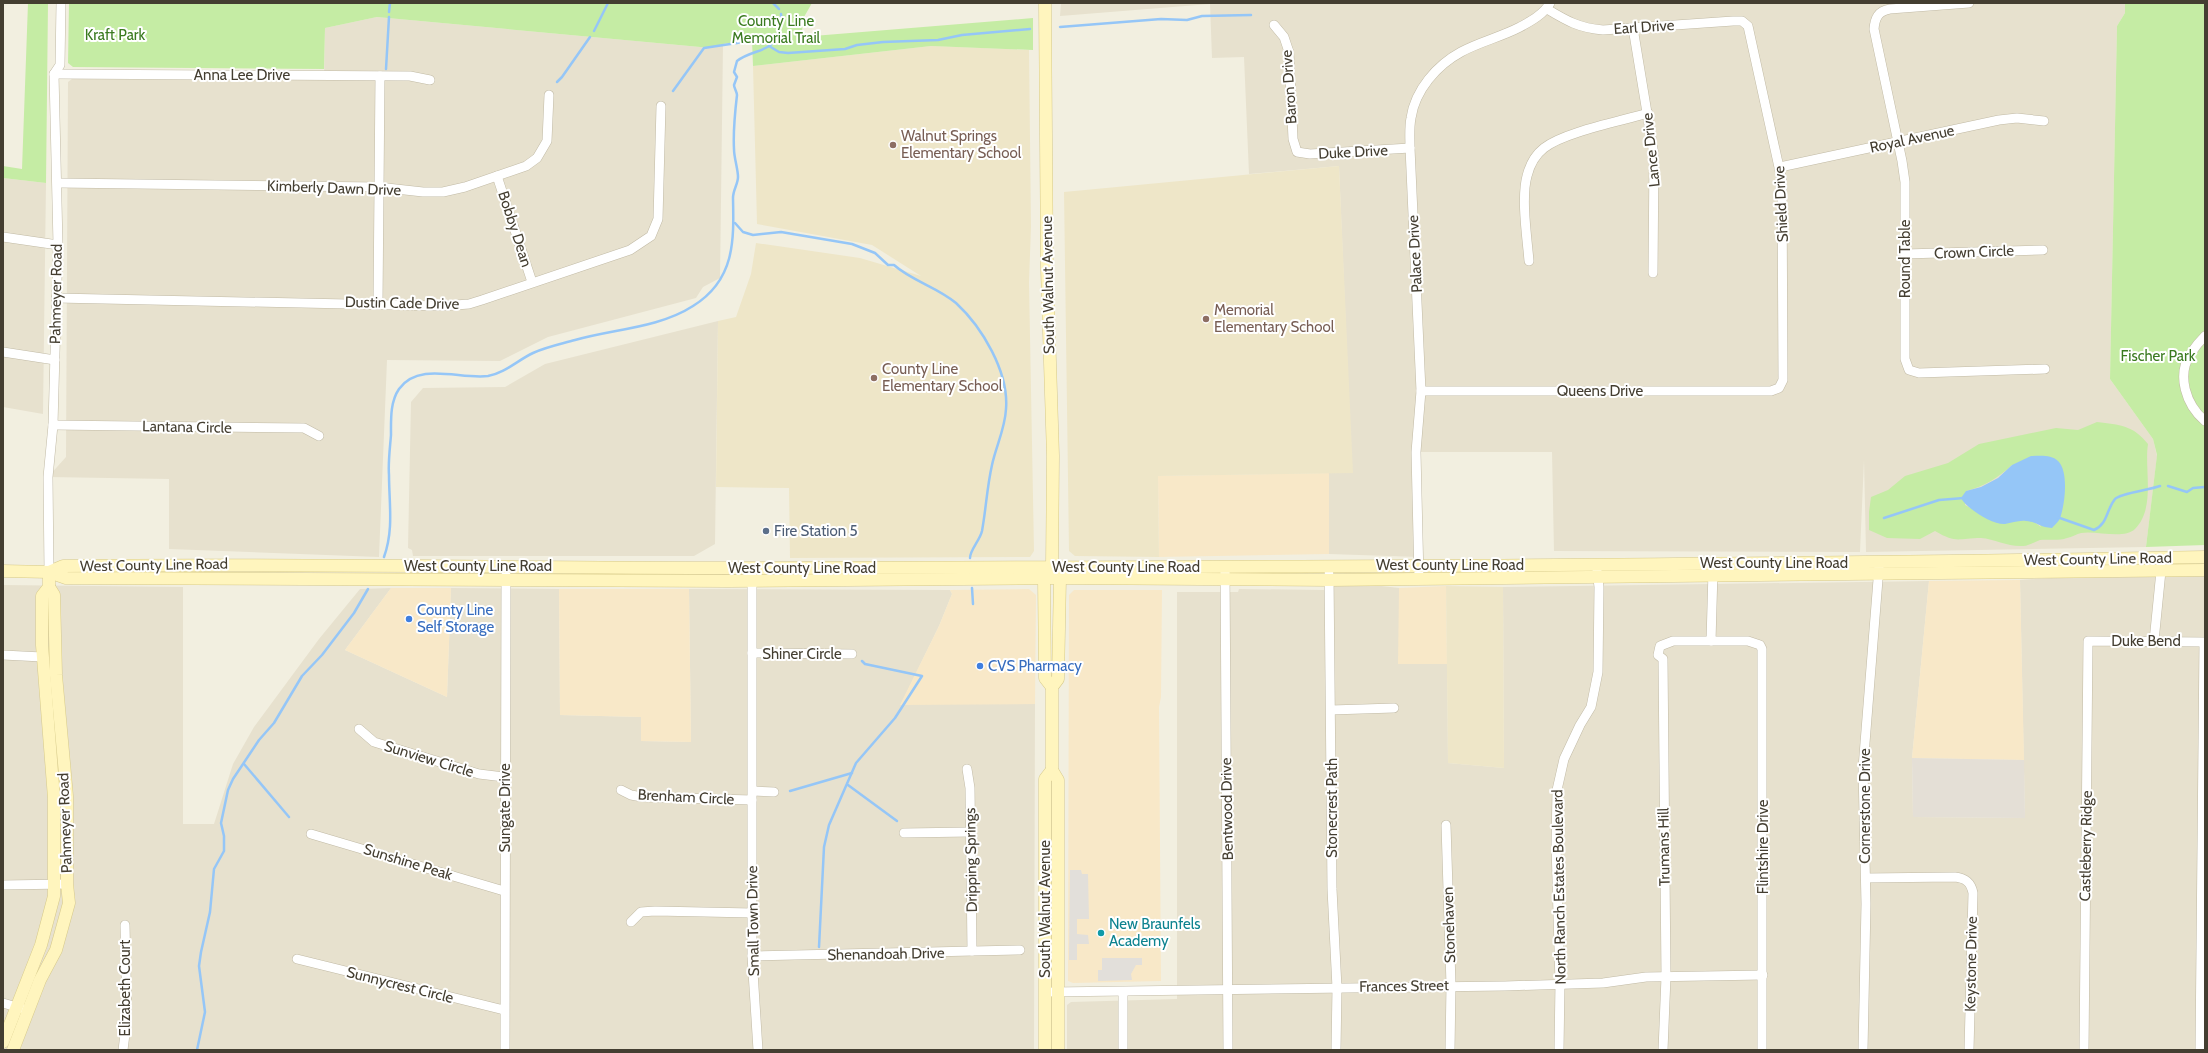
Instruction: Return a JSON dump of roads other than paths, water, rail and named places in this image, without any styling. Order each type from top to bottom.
[{"type":"main road","name":"South Walnut Avenue","points":[[1044,3],[1047,269],[1053,456],[1052,567]]},
{"type":"main road","name":"West County Line Road","points":[[3,572],[49,572],[66,578],[404,572],[506,566],[752,574],[1329,580],[1713,576],[1879,568],[2205,557]]},
{"type":"main road","name":"West County Line Road","points":[[404,572],[506,579],[1052,567],[1713,563],[1879,568],[2161,572],[2205,570]]},
{"type":"main road","points":[[1044,578],[1052,567],[1060,578]]},
{"type":"main road","name":"Pahmeyer Road","points":[[12,1050],[52,908],[54,884],[54,798],[42,656],[42,596],[48,587],[49,572]]},
{"type":"main road","name":"South Walnut Avenue","points":[[1044,578],[1045,678],[1052,687]]},
{"type":"main road","name":"South Walnut Avenue","points":[[1058,1050],[1058,780],[1052,770],[1052,687],[1058,679],[1060,578]]},
{"type":"main road","name":"Pahmeyer Road","points":[[3,1042],[23,1009],[62,933],[69,903],[67,884],[66,796],[56,675],[54,595],[48,587]]},
{"type":"main road","name":"South Walnut Avenue","points":[[1045,1050],[1045,779],[1052,770]]},
{"type":"street","name":"Pahmeyer Road","points":[[49,572],[48,477],[54,425],[58,245],[58,183],[54,74],[60,65],[61,3]]},
{"type":"street","name":"Round Table","points":[[1969,3],[1890,9],[1877,15],[1874,29],[1898,141],[1905,182],[1904,360],[1909,370],[1919,373],[2045,368]]},
{"type":"street","name":"Earl Drive","points":[[1548,6],[1570,23],[1584,28],[1603,30],[1734,20],[1746,22]]},
{"type":"street","name":"Palace Drive","points":[[1419,579],[1416,452],[1421,391],[1410,148],[1411,118],[1417,99],[1439,66],[1461,52],[1520,27],[1548,6]]},
{"type":"street","name":"Shield Drive","points":[[1746,22],[1750,30],[1780,167],[1783,207],[1783,380],[1779,388]]},
{"type":"street","name":"Baron Drive","points":[[1274,25],[1284,37],[1289,52],[1293,139],[1297,152]]},
{"type":"street","name":"Lance Drive","points":[[1633,28],[1648,113],[1655,167],[1653,273]]},
{"type":"street","name":"Anna Lee Drive","points":[[54,74],[410,76],[430,80]]},
{"type":"street","points":[[378,304],[380,76]]},
{"type":"street","name":"Kimberly Dawn Drive","points":[[58,183],[378,187],[434,193],[465,187],[526,166],[541,153],[548,135],[549,95]]},
{"type":"street","name":"Dustin Cade Drive","points":[[56,298],[442,306],[469,304],[630,250],[646,241],[651,236],[658,214],[661,106]]},
{"type":"street","points":[[1529,261],[1525,187],[1531,164],[1535,156],[1543,148],[1562,138],[1648,113]]},
{"type":"street","name":"Royal Avenue","points":[[1780,167],[1999,120],[2017,118],[2044,120]]},
{"type":"street","name":"Duke Drive","points":[[1297,152],[1310,154],[1410,148]]},
{"type":"street","name":"Bobby Dean","points":[[497,176],[532,282]]},
{"type":"street","points":[[3,237],[58,245]]},
{"type":"street","name":"Crown Circle","points":[[1905,254],[2043,250]]},
{"type":"street","points":[[2205,336],[2191,353],[2184,375],[2189,402],[2196,413],[2205,421]]},
{"type":"street","points":[[3,352],[55,360]]},
{"type":"street","name":"Queens Drive","points":[[1421,391],[1770,391],[1779,388]]},
{"type":"street","name":"Lantana Circle","points":[[54,425],[304,428],[319,436]]},
{"type":"street","points":[[2154,641],[2161,558]]},
{"type":"street","points":[[1711,641],[1713,563]]},
{"type":"street","name":"North Ranch Estates Boulevard","points":[[1559,1050],[1560,983],[1556,845],[1557,790],[1564,759],[1580,725],[1591,707],[1598,672],[1597,564]]},
{"type":"street","name":"Sungate Drive","points":[[505,1050],[504,777],[506,566]]},
{"type":"street","name":"Stonecrest Path","points":[[1329,566],[1332,710],[1332,890],[1337,988],[1336,1050]]},
{"type":"street","name":"Bentwood Drive","points":[[1225,567],[1228,1050]]},
{"type":"street","name":"Cornerstone Drive","points":[[1863,1050],[1866,878],[1862,824],[1863,768],[1879,568]]},
{"type":"street","name":"Small Town Drive","points":[[752,574],[752,956],[758,1050]]},
{"type":"street","name":"Trumans Hill","points":[[1663,1050],[1666,977],[1663,660],[1658,654],[1660,646],[1673,641],[1711,641]]},
{"type":"street","name":"Flintshire Drive","points":[[1711,641],[1748,641],[1760,645],[1763,657],[1762,1050]]},
{"type":"street","name":"Duke Bend","points":[[2088,641],[2204,642]]},
{"type":"street","name":"Castleberry Ridge","points":[[2084,1050],[2088,641]]},
{"type":"street","points":[[2200,1050],[2203,972],[2204,642]]},
{"type":"street","name":"Shiner Circle","points":[[752,653],[852,654]]},
{"type":"street","points":[[3,655],[42,656]]},
{"type":"street","points":[[1332,710],[1394,708]]},
{"type":"street","name":"Sunview Circle","points":[[359,729],[374,742],[479,774],[504,777]]},
{"type":"street","name":"Dripping Springs","points":[[967,769],[970,788],[972,951]]},
{"type":"street","name":"Brenham Circle","points":[[622,790],[631,795],[642,797],[752,796]]},
{"type":"street","points":[[752,796],[774,792]]},
{"type":"street","name":"Stonehaven","points":[[1446,825],[1451,985],[1450,1050]]},
{"type":"street","points":[[904,833],[971,832]]},
{"type":"street","name":"Sunshine Peak","points":[[311,834],[504,891]]},
{"type":"street","name":"Keystone Drive","points":[[1866,878],[1955,877],[1967,880],[1973,893],[1969,1050]]},
{"type":"street","points":[[3,884],[67,884]]},
{"type":"street","points":[[631,922],[641,912],[752,913]]},
{"type":"street","name":"Elizabeth Court","points":[[123,1050],[126,1018],[125,925]]},
{"type":"street","name":"Shenandoah Drive","points":[[752,956],[1020,950]]},
{"type":"street","name":"Sunnycrest Circle","points":[[297,959],[504,1010]]},
{"type":"street","name":"Frances Street","points":[[1045,992],[1123,992],[1451,985],[1505,986],[1560,983],[1603,983],[1641,978],[1763,975]]},
{"type":"street","points":[[1123,992],[1123,1050]]},
{"type":"street","points":[[3,1002],[23,1009]]},
{"type":"water","points":[[2031,456],[2052,457],[2058,461],[2064,472],[2065,488],[2062,512],[2057,523],[2052,528],[2026,521],[2000,524],[1981,516],[1969,507],[1961,498],[1966,491],[1981,487],[1998,478],[2012,465]]},
{"type":"waterway","points":[[389,12],[390,3]]},
{"type":"waterway","points":[[594,31],[608,3]]},
{"type":"waterway","points":[[773,3],[779,9]]},
{"type":"waterway","points":[[384,557],[390,526],[389,465],[392,411],[396,394],[407,381],[418,376],[429,374],[477,377],[488,376],[500,372],[527,356],[543,349],[590,336],[651,324],[666,319],[693,306],[707,296],[717,284],[724,272],[732,244],[733,195],[738,177],[734,149],[737,95],[734,85],[737,77],[734,72],[737,61],[750,54],[763,50],[773,43],[780,29],[781,14]]},
{"type":"waterway","points":[[1060,27],[1161,19],[1187,20],[1202,16],[1251,15]]},
{"type":"waterway","points":[[386,69],[389,17]]},
{"type":"waterway","points":[[769,46],[779,52],[788,53],[845,49],[857,45],[883,42],[938,40],[962,35],[1030,29]]},
{"type":"waterway","points":[[557,82],[590,37]]},
{"type":"waterway","points":[[673,91],[704,48],[750,41],[773,43]]},
{"type":"waterway","points":[[735,223],[743,232],[753,235],[781,232],[852,244],[875,253],[888,265],[894,265],[901,271],[949,297],[975,324],[992,351],[998,366],[1006,395],[1006,409],[1004,424],[990,473],[982,531],[970,555],[970,558]]},
{"type":"waterway","points":[[2057,517],[2094,530],[2102,524],[2115,499],[2129,493],[2160,486]]},
{"type":"waterway","points":[[2168,486],[2187,492],[2193,488],[2205,487]]},
{"type":"waterway","points":[[1884,518],[1939,500],[1964,498]]},
{"type":"waterway","points":[[972,588],[973,604]]},
{"type":"waterway","points":[[197,1050],[205,1012],[199,966],[210,912],[214,869],[224,851],[224,836],[221,823],[228,790],[233,779],[259,740],[274,723],[302,676],[322,655],[354,613],[368,589]]},
{"type":"waterway","points":[[819,947],[824,847],[829,825],[856,763],[895,718],[922,676],[865,664],[862,661]]},
{"type":"waterway","points":[[244,764],[289,817]]},
{"type":"waterway","points":[[790,791],[852,773]]},
{"type":"waterway","points":[[848,785],[897,821]]},
{"type":"place","name":"Walnut Springs Elementary School","points":[[893,145]]},
{"type":"place","name":"Memorial Elementary School","points":[[1206,319]]},
{"type":"place","name":"County Line Elementary School","points":[[874,378]]},
{"type":"place","name":"Fire Station 5","points":[[766,531]]},
{"type":"place","name":"County Line Self Storage","points":[[409,619]]},
{"type":"place","name":"CVS Pharmacy","points":[[980,666]]},
{"type":"place","name":"New Braunfels Academy","points":[[1101,933]]},
{"type":"park label","name":"County Line Memorial Trail","points":[[776,30]]},
{"type":"park label","name":"Kraft Park","points":[[115,35]]},
{"type":"park label","name":"Fischer Park","points":[[2158,356]]}]
